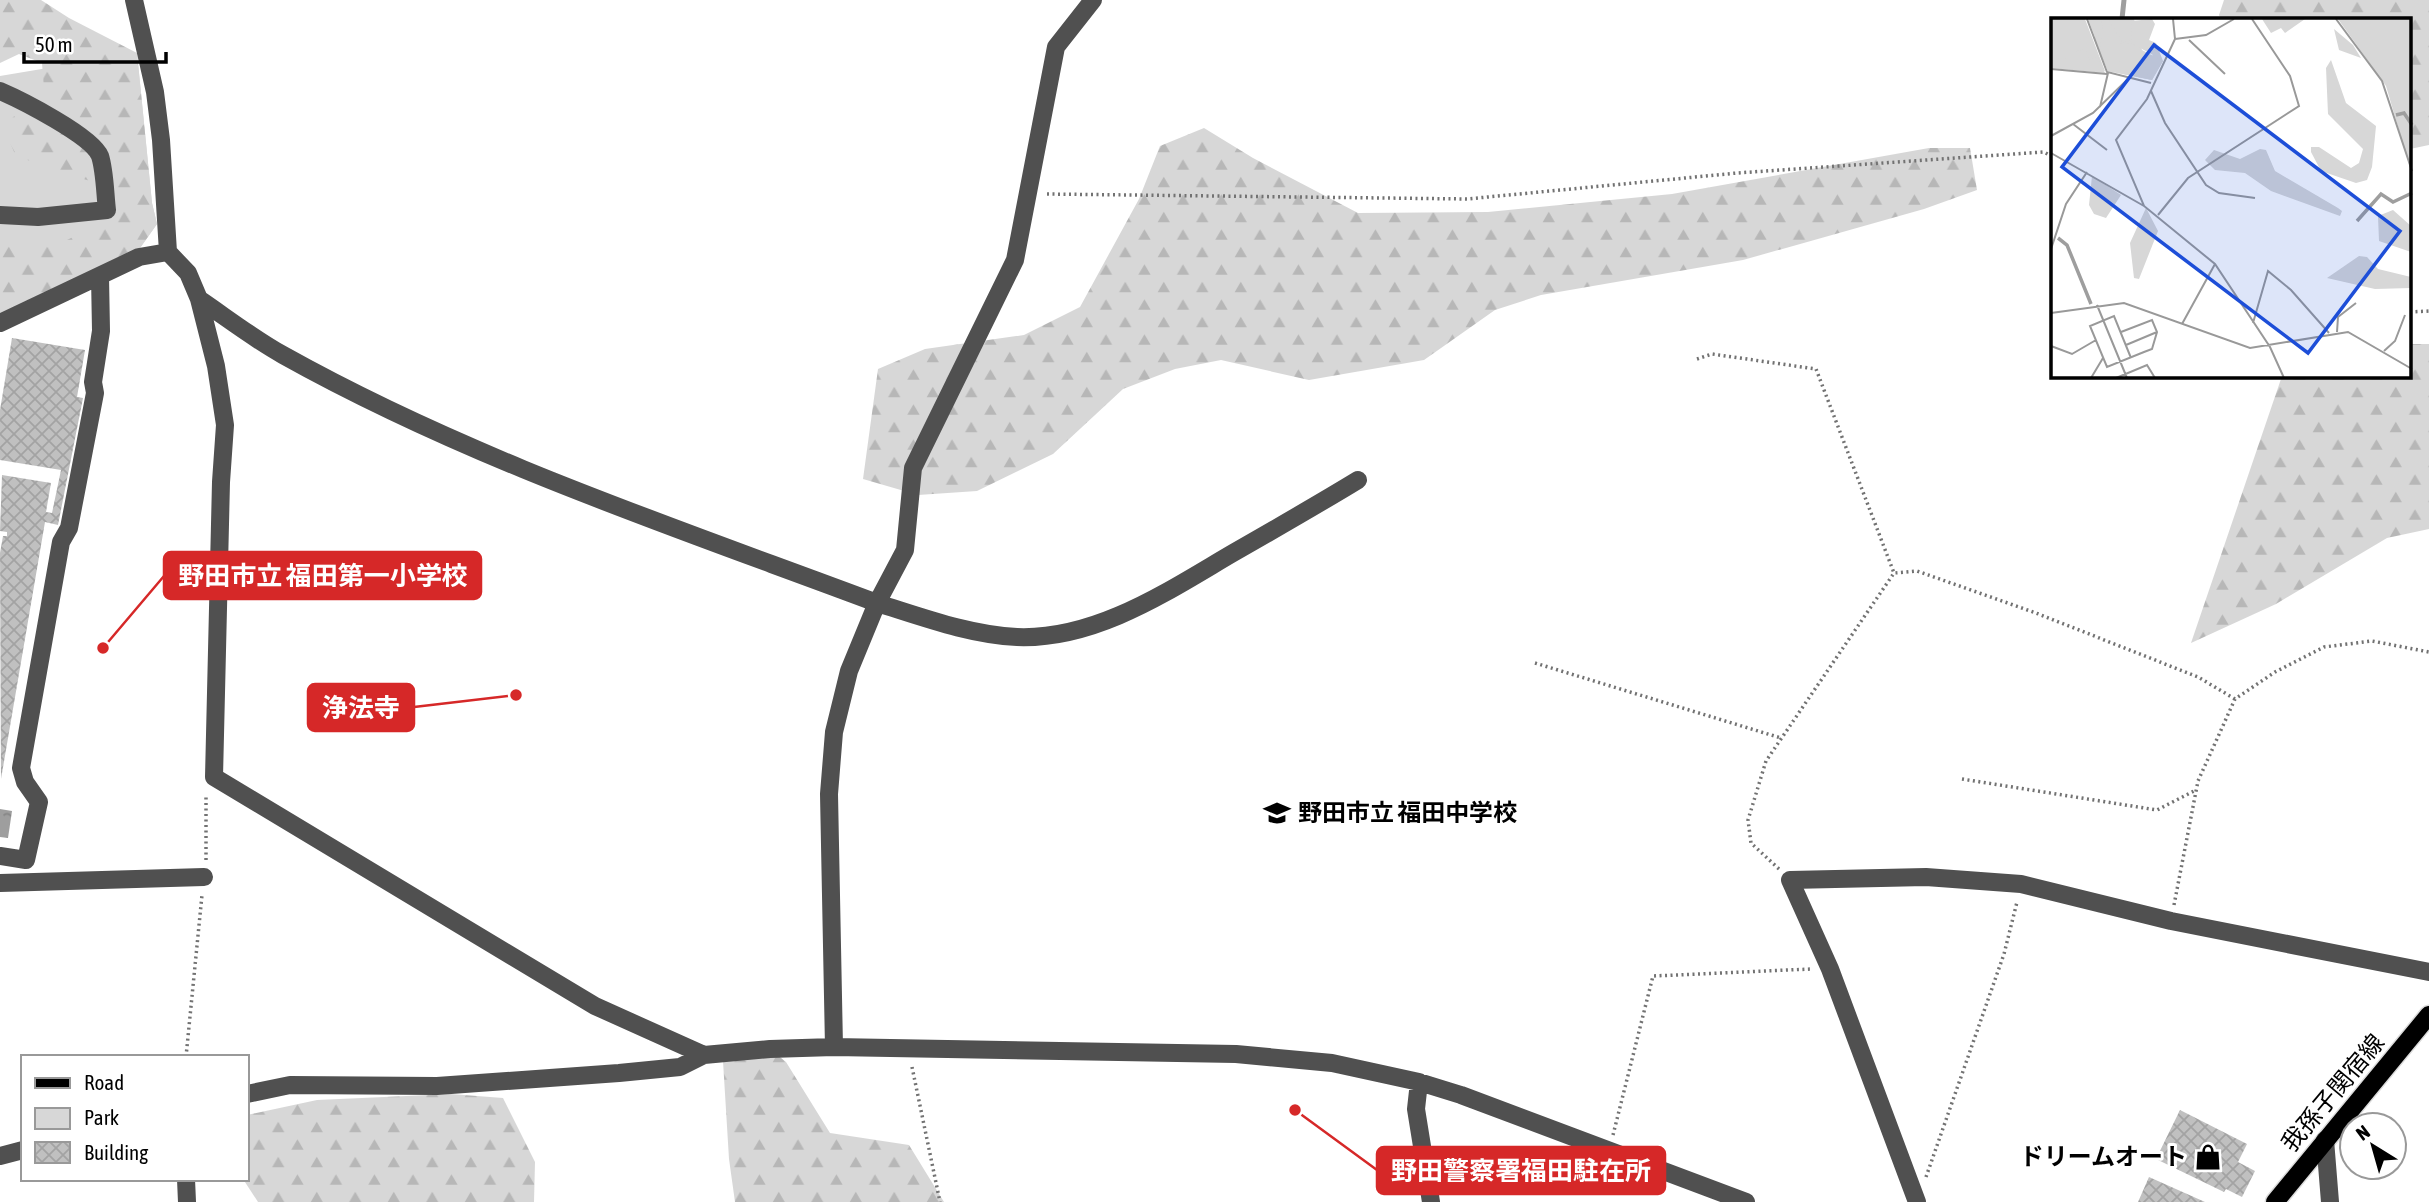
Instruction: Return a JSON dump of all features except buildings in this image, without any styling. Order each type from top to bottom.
[{"type":"main road","name":"我孫子関宿線","points":[[2275,1202],[2429,1015]]},
{"type":"street","points":[[134,0],[155,92],[167,252],[188,273],[199,299],[216,366],[225,425],[221,482],[214,777],[595,1006],[704,1055]]},
{"type":"street","points":[[834,1048],[829,794],[834,732],[849,671],[877,603],[905,550],[913,468],[1015,261],[1056,47],[1093,0]]},
{"type":"street","points":[[0,92],[42,111],[93,146],[100,156],[107,211],[38,217],[0,215]]},
{"type":"street","points":[[1,328],[139,257],[167,252]]},
{"type":"street","points":[[0,856],[26,860],[39,802],[25,782],[21,768],[61,542],[69,528],[95,393],[93,382],[102,331],[100,276]]},
{"type":"street","points":[[199,299],[282,354],[438,433],[585,494],[877,603],[991,635],[1045,636],[1112,618],[1164,594],[1358,480]]},
{"type":"street","points":[[0,883],[204,877]]},
{"type":"street","points":[[1919,1196],[1830,968],[1790,880],[1926,877],[2021,884],[2171,921],[2429,971]]},
{"type":"street","points":[[248,1094],[290,1085],[437,1086],[620,1073],[680,1067],[704,1055],[770,1049],[1236,1054],[1332,1063],[1419,1082],[1461,1095],[1746,1202]]},
{"type":"street","points":[[1419,1082],[1416,1109],[1431,1202]]},
{"type":"street","points":[[2325,1140],[2330,1202]]},
{"type":"street","points":[[0,1156],[21,1151]]},
{"type":"street","points":[[186,1181],[187,1202]]},
{"type":"path","points":[[1028,194],[1467,199],[1737,173],[2044,152],[2051,156]]},
{"type":"path","points":[[1697,359],[1712,354],[1816,369],[1894,573]]},
{"type":"path","points":[[1894,573],[1917,571],[2036,613],[2198,677],[2235,699]]},
{"type":"path","points":[[1790,880],[1752,843],[1748,820],[1766,761],[1894,573]]},
{"type":"path","points":[[2171,921],[2198,780],[2235,699],[2275,672],[2324,647],[2372,641],[2429,652]]},
{"type":"path","points":[[1535,663],[1781,738]]},
{"type":"path","points":[[186,1055],[206,851],[205,785],[214,777]]},
{"type":"path","points":[[1962,779],[2157,810],[2196,790]]},
{"type":"path","points":[[1919,1196],[2004,954],[2021,884]]},
{"type":"path","points":[[1609,1151],[1653,976],[1830,968]]},
{"type":"path","points":[[908,1049],[940,1202]]},
{"type":"green space","points":[[0,0],[41,0],[69,18],[137,53],[152,203],[157,224],[140,248],[129,255],[0,315],[0,243],[53,247],[91,228],[116,210],[107,186],[40,166],[15,154],[5,131],[7,122],[32,102],[44,88],[42,63],[19,54],[0,63]]},
{"type":"green space","points":[[2224,0],[2429,0],[2429,145],[2412,149],[2412,18],[2220,18]]},
{"type":"green space","points":[[137,53],[152,203],[157,224],[140,248],[0,315],[0,76]]},
{"type":"green space","points":[[1204,128],[1253,158],[1358,213],[1488,212],[1672,194],[1929,148],[1970,148],[1977,190],[1924,209],[1743,260],[1541,295],[1495,310],[1424,360],[1309,380],[1221,360],[1175,369],[1123,389],[1053,454],[977,491],[918,495],[863,479],[878,369],[925,349],[1024,335],[1080,307],[1139,199],[1160,146]]},
{"type":"green space","points":[[2412,344],[2429,344],[2429,529],[2387,538],[2276,604],[2191,643],[2281,378],[2412,378]]},
{"type":"green space","points":[[765,1045],[786,1062],[830,1133],[909,1145],[944,1202],[735,1202],[729,1159],[723,1061]]},
{"type":"green space","points":[[451,1094],[503,1098],[535,1162],[534,1202],[258,1202],[244,1181],[248,1181],[248,1115],[317,1100]]},
{"type":"water","points":[[0,809],[12,811],[8,838],[0,837]]},
{"type":"waterway","points":[[2122,18],[2124,0]]},
{"type":"place","name":"野田市立 福田第一小学校","points":[[103,648]]},
{"type":"place","name":"浄法寺","points":[[516,695]]},
{"type":"place","name":"野田市立 福田中学校","points":[[1277,813]]},
{"type":"place","name":"野田警察署福田駐在所","points":[[1295,1110]]},
{"type":"place","name":"ドリームオート","points":[[2208,1157]]}]
